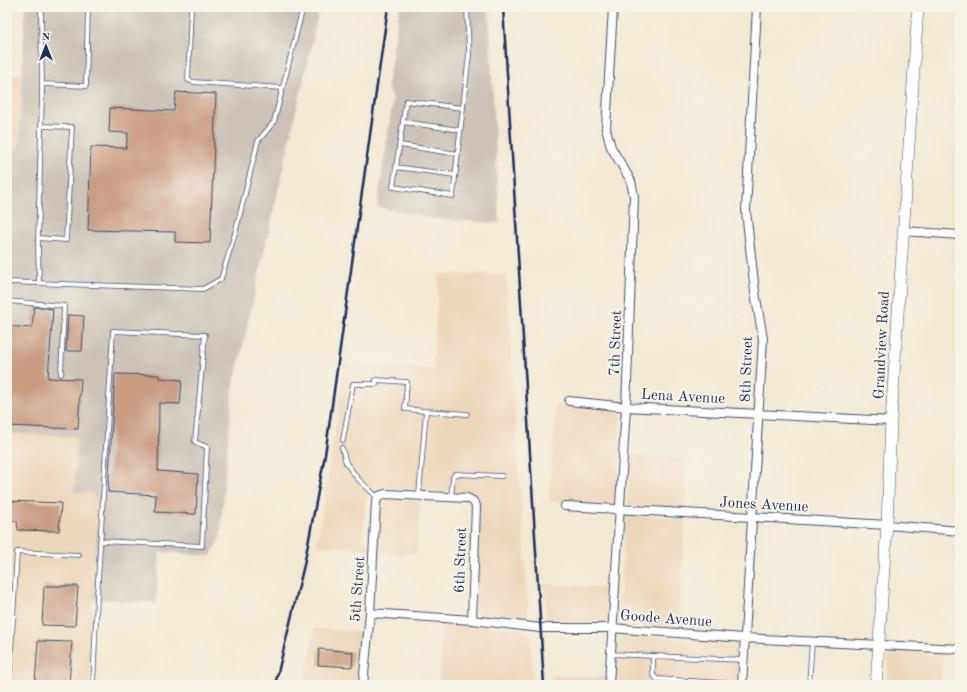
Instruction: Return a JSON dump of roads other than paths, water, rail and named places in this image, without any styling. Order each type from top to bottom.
[{"type":"street","name":"7th Street","points":[[609,685],[611,628],[621,510],[634,197],[631,181],[611,147],[606,129],[612,7]]},
{"type":"street","name":"8th Street","points":[[742,684],[763,339],[755,292],[746,211],[757,7]]},
{"type":"street","name":"Grandview Road","points":[[876,685],[887,525],[891,421],[918,7]]},
{"type":"street","points":[[903,231],[960,235]]},
{"type":"street","name":"Lena Avenue","points":[[569,401],[626,407],[891,421]]},
{"type":"street","points":[[379,497],[385,494],[451,497]]},
{"type":"street","name":"5th Street","points":[[363,685],[370,613],[376,502],[379,497]]},
{"type":"street","name":"6th Street","points":[[451,497],[467,498],[473,501],[476,506],[472,620]]},
{"type":"street","name":"Jones Avenue","points":[[566,506],[960,530]]},
{"type":"street","name":"Goode Avenue","points":[[370,613],[472,620],[540,628],[611,628],[744,638],[960,649]]},
{"type":"lane","points":[[39,283],[38,238],[42,126],[41,7]]},
{"type":"lane","points":[[42,84],[86,86],[88,7]]},
{"type":"lane","points":[[191,7],[188,80],[194,82],[282,88]]},
{"type":"lane","points":[[7,282],[203,290],[221,279],[236,230],[258,141],[274,122],[303,7]]},
{"type":"lane","points":[[455,7],[467,8],[469,54],[463,108],[460,130],[453,196],[393,187],[406,101],[463,108]]},
{"type":"lane","points":[[403,122],[460,130]]},
{"type":"lane","points":[[38,238],[66,240],[72,127],[42,126]]},
{"type":"lane","points":[[400,145],[458,154]]},
{"type":"lane","points":[[396,167],[455,175]]},
{"type":"lane","points":[[7,301],[64,306],[61,374]]},
{"type":"lane","points":[[93,685],[100,541],[113,331],[205,335],[195,442],[207,447],[202,546],[100,541]]},
{"type":"lane","points":[[343,440],[353,384],[376,384],[376,380],[407,382],[405,409],[467,414]]},
{"type":"lane","points":[[419,496],[426,411]]},
{"type":"lane","points":[[342,448],[346,463],[358,479],[379,497]]},
{"type":"lane","points":[[451,497],[453,477],[455,474],[502,476]]},
{"type":"lane","points":[[9,685],[9,641],[17,552],[79,555]]},
{"type":"lane","points":[[809,685],[812,641]]},
{"type":"lane","points":[[610,654],[743,660]]},
{"type":"lane","points":[[653,656],[653,675],[657,679],[742,684]]},
{"type":"railway","points":[[275,685],[304,565],[325,455],[388,7]]},
{"type":"railway","points":[[503,7],[544,685]]}]
